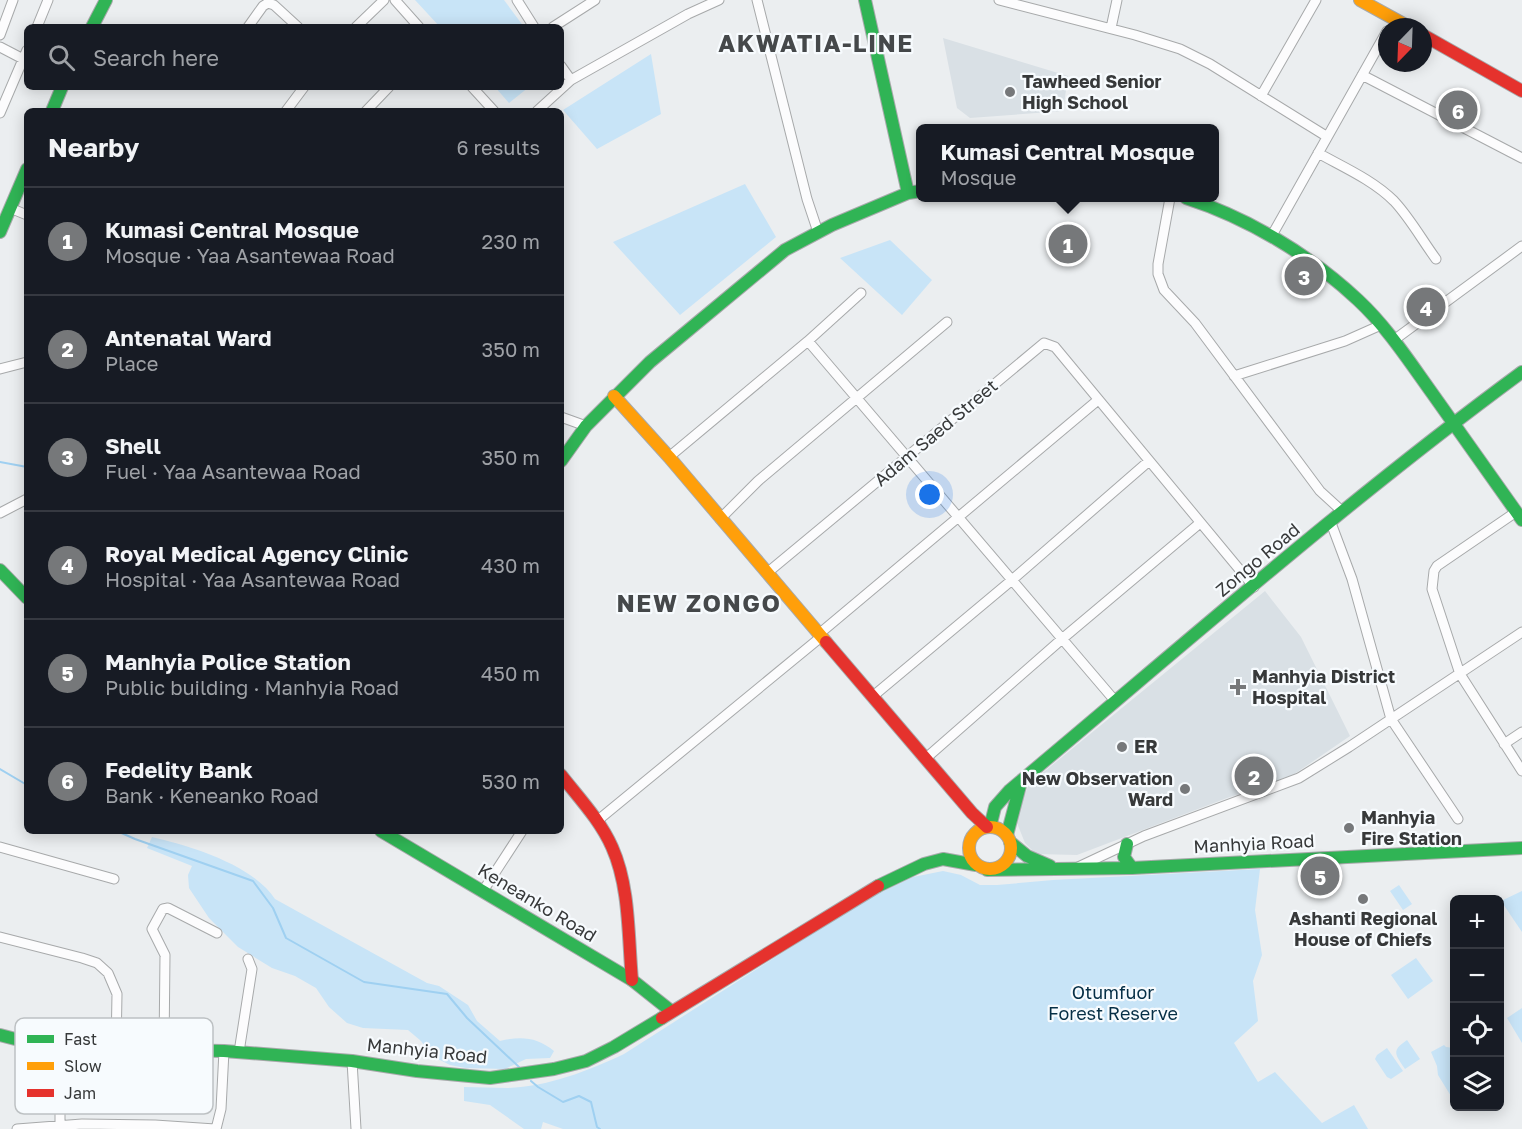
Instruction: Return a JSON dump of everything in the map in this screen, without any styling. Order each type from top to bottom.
[{"type":"street","points":[[0,35],[13,0]]},
{"type":"street","points":[[38,24],[48,0]]},
{"type":"street","points":[[94,24],[106,0]]},
{"type":"street","points":[[359,24],[384,0]]},
{"type":"street","points":[[395,0],[416,24]]},
{"type":"street","points":[[518,0],[532,24]]},
{"type":"street","points":[[558,24],[595,0]]},
{"type":"street","points":[[564,86],[696,4],[719,0]]},
{"type":"street","points":[[757,0],[804,188],[818,232]]},
{"type":"street","points":[[865,0],[908,193]]},
{"type":"street","points":[[999,0],[1111,28],[1180,49],[1210,64],[1326,136]]},
{"type":"street","points":[[1111,28],[1117,0]]},
{"type":"street","points":[[1261,96],[1316,0]]},
{"type":"street","points":[[1360,0],[1382,18]]},
{"type":"street","points":[[250,24],[263,6],[268,3],[274,5],[295,24]]},
{"type":"street","points":[[1432,40],[1522,91]]},
{"type":"street","points":[[1271,237],[1378,46]]},
{"type":"street","points":[[0,47],[24,56]]},
{"type":"street","points":[[0,113],[24,61]]},
{"type":"street","points":[[564,70],[571,80]]},
{"type":"street","points":[[1362,75],[1522,158]]},
{"type":"street","points":[[53,108],[61,90]]},
{"type":"street","points":[[288,108],[302,90]]},
{"type":"street","points":[[369,108],[386,90]]},
{"type":"street","points":[[475,90],[491,108]]},
{"type":"street","points":[[540,108],[560,90]]},
{"type":"street","points":[[1318,153],[1387,195],[1436,259]]},
{"type":"street","points":[[0,232],[24,176]]},
{"type":"street","points":[[564,457],[586,426],[650,362],[785,250],[818,232],[908,193],[916,192]]},
{"type":"street","points":[[1169,202],[1158,264],[1160,283],[1169,297],[1195,322],[1320,491],[1343,512]]},
{"type":"street","points":[[1198,202],[1211,206],[1271,237],[1337,281],[1359,301],[1394,340],[1519,516],[1444,561],[1434,572],[1432,580],[1433,594],[1460,675],[1522,771]]},
{"type":"street","points":[[10,208],[24,214]]},
{"type":"street","points":[[1394,340],[1522,246]]},
{"type":"street","points":[[669,458],[808,341],[861,293]]},
{"type":"street","points":[[720,519],[758,481],[947,322]]},
{"type":"street","points":[[1234,376],[1345,341],[1381,326]]},
{"type":"street","points":[[808,341],[1116,702]]},
{"type":"street","name":"Adam Saed Street","points":[[767,573],[1044,343],[1055,347],[1098,400]]},
{"type":"street","points":[[0,369],[24,363]]},
{"type":"street","name":"Zongo Road","points":[[988,827],[995,807],[1021,782],[1343,512],[1454,422],[1522,372]]},
{"type":"street","points":[[614,396],[972,813],[988,827],[996,828],[1037,861],[1060,868]]},
{"type":"street","points":[[597,821],[1098,400],[1254,587]]},
{"type":"street","points":[[564,418],[586,426]]},
{"type":"street","points":[[872,697],[1149,461]]},
{"type":"street","points":[[0,513],[24,501]]},
{"type":"street","points":[[1331,522],[1352,579],[1391,719],[1458,819]]},
{"type":"street","points":[[925,759],[1062,639],[1200,524]]},
{"type":"street","points":[[0,570],[24,595]]},
{"type":"street","points":[[1076,868],[1126,844],[1299,778],[1460,675],[1522,632]]},
{"type":"street","points":[[1504,744],[1522,732]]},
{"type":"street","points":[[564,780],[597,821],[614,849],[622,885],[632,980]]},
{"type":"street","points":[[972,813],[969,854],[982,867],[1001,867],[1010,856],[1009,838],[1021,782]]},
{"type":"street","points":[[943,859],[988,827]]},
{"type":"street","name":"Keneanko Road","points":[[386,834],[632,980],[671,1011]]},
{"type":"street","points":[[483,891],[520,834]]},
{"type":"street","points":[[1126,844],[1123,856],[1125,862],[1132,868]]},
{"type":"street","points":[[0,847],[114,879]]},
{"type":"street","name":"Manhyia Road","points":[[213,1051],[352,1061],[417,1071],[490,1078],[554,1069],[586,1061],[614,1047],[879,885],[924,864],[943,859],[1007,871],[1132,868],[1522,848]]},
{"type":"street","points":[[165,1018],[166,961],[153,933],[154,924],[163,909],[168,908],[217,933]]},
{"type":"street","points":[[0,937],[97,963],[108,973],[117,994],[117,1018]]},
{"type":"street","points":[[238,1052],[252,969],[248,959]]},
{"type":"street","name":"Manhyia Road","points":[[0,1035],[15,1039]]},
{"type":"street","points":[[17,1129],[82,1124],[215,1129],[221,1109],[224,1051]]},
{"type":"street","points":[[352,1061],[356,1129]]},
{"type":"street","points":[[60,1114],[60,1126]]},
{"type":"shaded area","name":"Tawheed Senior High School","points":[[943,38],[1068,76],[1063,111],[970,118],[957,108]]},
{"type":"shaded area","name":"Manhyia District Hospital","points":[[1265,591],[1301,637],[1350,736],[1290,777],[1227,798],[1077,855],[1036,854],[1025,843],[1017,823],[1029,784]]},
{"type":"green space","points":[[415,0],[504,0],[522,24],[437,24]]},
{"type":"green space","points":[[651,54],[661,114],[597,149],[564,109]]},
{"type":"green space","points":[[498,90],[525,90],[509,103]]},
{"type":"green space","points":[[745,184],[776,237],[680,315],[613,242]]},
{"type":"green space","points":[[890,240],[932,280],[902,315],[840,258]]},
{"type":"green space","points":[[152,837],[202,852],[237,867],[252,876],[275,899],[427,983],[439,986],[468,1005],[477,1021],[500,1041],[515,1038],[535,1040],[554,1051],[550,1058],[526,1059],[505,1069],[466,1068],[450,1065],[432,1056],[421,1041],[408,1030],[363,1028],[347,1023],[329,1007],[316,988],[295,976],[272,968],[238,947],[209,918],[189,888],[188,875],[192,866],[147,848]]},
{"type":"green space","name":"Otumfuor Forest Reserve","points":[[1260,869],[1255,910],[1262,955],[1253,981],[1258,1021],[1234,1043],[1258,1082],[1275,1072],[1322,1123],[1354,1105],[1368,1129],[563,1129],[543,1122],[541,1129],[524,1129],[490,1105],[464,1101],[464,1087],[507,1088],[537,1085],[582,1072],[624,1054],[865,900],[913,877],[943,871],[961,875],[980,885],[997,885]]},
{"type":"green space","points":[[1399,885],[1412,904],[1403,910],[1390,891]]},
{"type":"green space","points":[[1522,891],[1522,932],[1504,905],[1504,900]]},
{"type":"green space","points":[[1416,958],[1433,981],[1408,999],[1391,975]]},
{"type":"green space","points":[[1522,1008],[1522,1043],[1507,1018]]},
{"type":"green space","points":[[1407,1040],[1420,1059],[1405,1069],[1396,1053]]},
{"type":"green space","points":[[1444,1045],[1450,1048],[1450,1094],[1438,1075],[1431,1052]]},
{"type":"green space","points":[[1387,1048],[1403,1071],[1391,1079],[1387,1077],[1375,1059]]},
{"type":"waterway","points":[[0,462],[24,466]]},
{"type":"waterway","points":[[0,769],[24,783]]},
{"type":"waterway","points":[[124,834],[253,881],[273,908],[286,938],[364,982],[447,994],[467,1018],[519,1067]]},
{"type":"waterway","points":[[531,1081],[563,1102],[579,1096],[591,1102],[597,1127],[600,1129]]},
{"type":"traffic: fast","points":[[94,24],[106,0]]},
{"type":"traffic: fast","points":[[865,0],[908,193]]},
{"type":"traffic: fast","points":[[53,108],[61,90]]},
{"type":"traffic: fast","points":[[0,232],[24,176]]},
{"type":"traffic: fast","points":[[564,457],[586,426],[650,362],[785,250],[832,225],[916,192]]},
{"type":"traffic: fast","points":[[1198,202],[1255,227],[1299,253],[1358,300],[1379,321],[1397,345],[1522,520]]},
{"type":"traffic: fast","points":[[990,827],[995,807],[1010,790],[1327,524],[1522,372]]},
{"type":"traffic: fast","points":[[0,570],[24,595]]},
{"type":"traffic: fast","points":[[1007,835],[1021,782]]},
{"type":"traffic: fast","points":[[386,834],[632,980],[671,1011]]},
{"type":"traffic: fast","points":[[1010,842],[1027,856],[1050,866]]},
{"type":"traffic: fast","points":[[1127,844],[1124,857],[1132,868]]},
{"type":"traffic: fast","points":[[987,870],[1132,868],[1522,848]]},
{"type":"traffic: fast","points":[[878,886],[924,864],[943,859],[976,865]]},
{"type":"traffic: fast","points":[[213,1051],[352,1061],[417,1071],[490,1078],[554,1069],[586,1061],[662,1018]]},
{"type":"traffic: fast","points":[[0,1035],[15,1039]]},
{"type":"traffic: slow","points":[[1360,0],[1393,18]]},
{"type":"traffic: slow","points":[[614,396],[669,457],[826,642]]},
{"type":"traffic: slow","points":[[990,827],[998,828],[1005,833],[1010,840],[1011,848],[1010,856],[1005,863],[998,868],[990,869],[982,868],[975,863],[970,856],[969,848],[970,840],[975,833],[982,828],[990,827]]},
{"type":"traffic: jam","points":[[1432,40],[1522,91]]},
{"type":"traffic: jam","points":[[826,642],[972,813],[987,827]]},
{"type":"traffic: jam","points":[[564,779],[602,828],[618,862],[625,895],[632,980]]},
{"type":"traffic: jam","points":[[662,1018],[878,886]]},
{"type":"place","name":"Tawheed Senior High School","points":[[1010,92]]},
{"type":"place","name":"Fedelity Bank","points":[[1458,110]]},
{"type":"place","name":"Kumasi Central Mosque","points":[[1068,244]]},
{"type":"place","name":"Shell","points":[[1304,276]]},
{"type":"place","name":"Royal Medical Agency Clinic","points":[[1426,307]]},
{"type":"place","name":"Manhyia District Hospital","points":[[1238,687]]},
{"type":"place","name":"ER","points":[[1122,747]]},
{"type":"place","name":"Antenatal Ward","points":[[1254,776]]},
{"type":"place","name":"New Observation Ward","points":[[1185,789]]},
{"type":"place","name":"Manhyia Fire Station","points":[[1349,828]]},
{"type":"place","name":"Manhyia Police Station","points":[[1320,876]]},
{"type":"place","name":"Ashanti Regional House of Chiefs","points":[[1363,899]]},
{"type":"district","name":"AKWATIA-LINE","points":[[816,44]]},
{"type":"district","name":"NEW ZONGO","points":[[699,604]]}]
